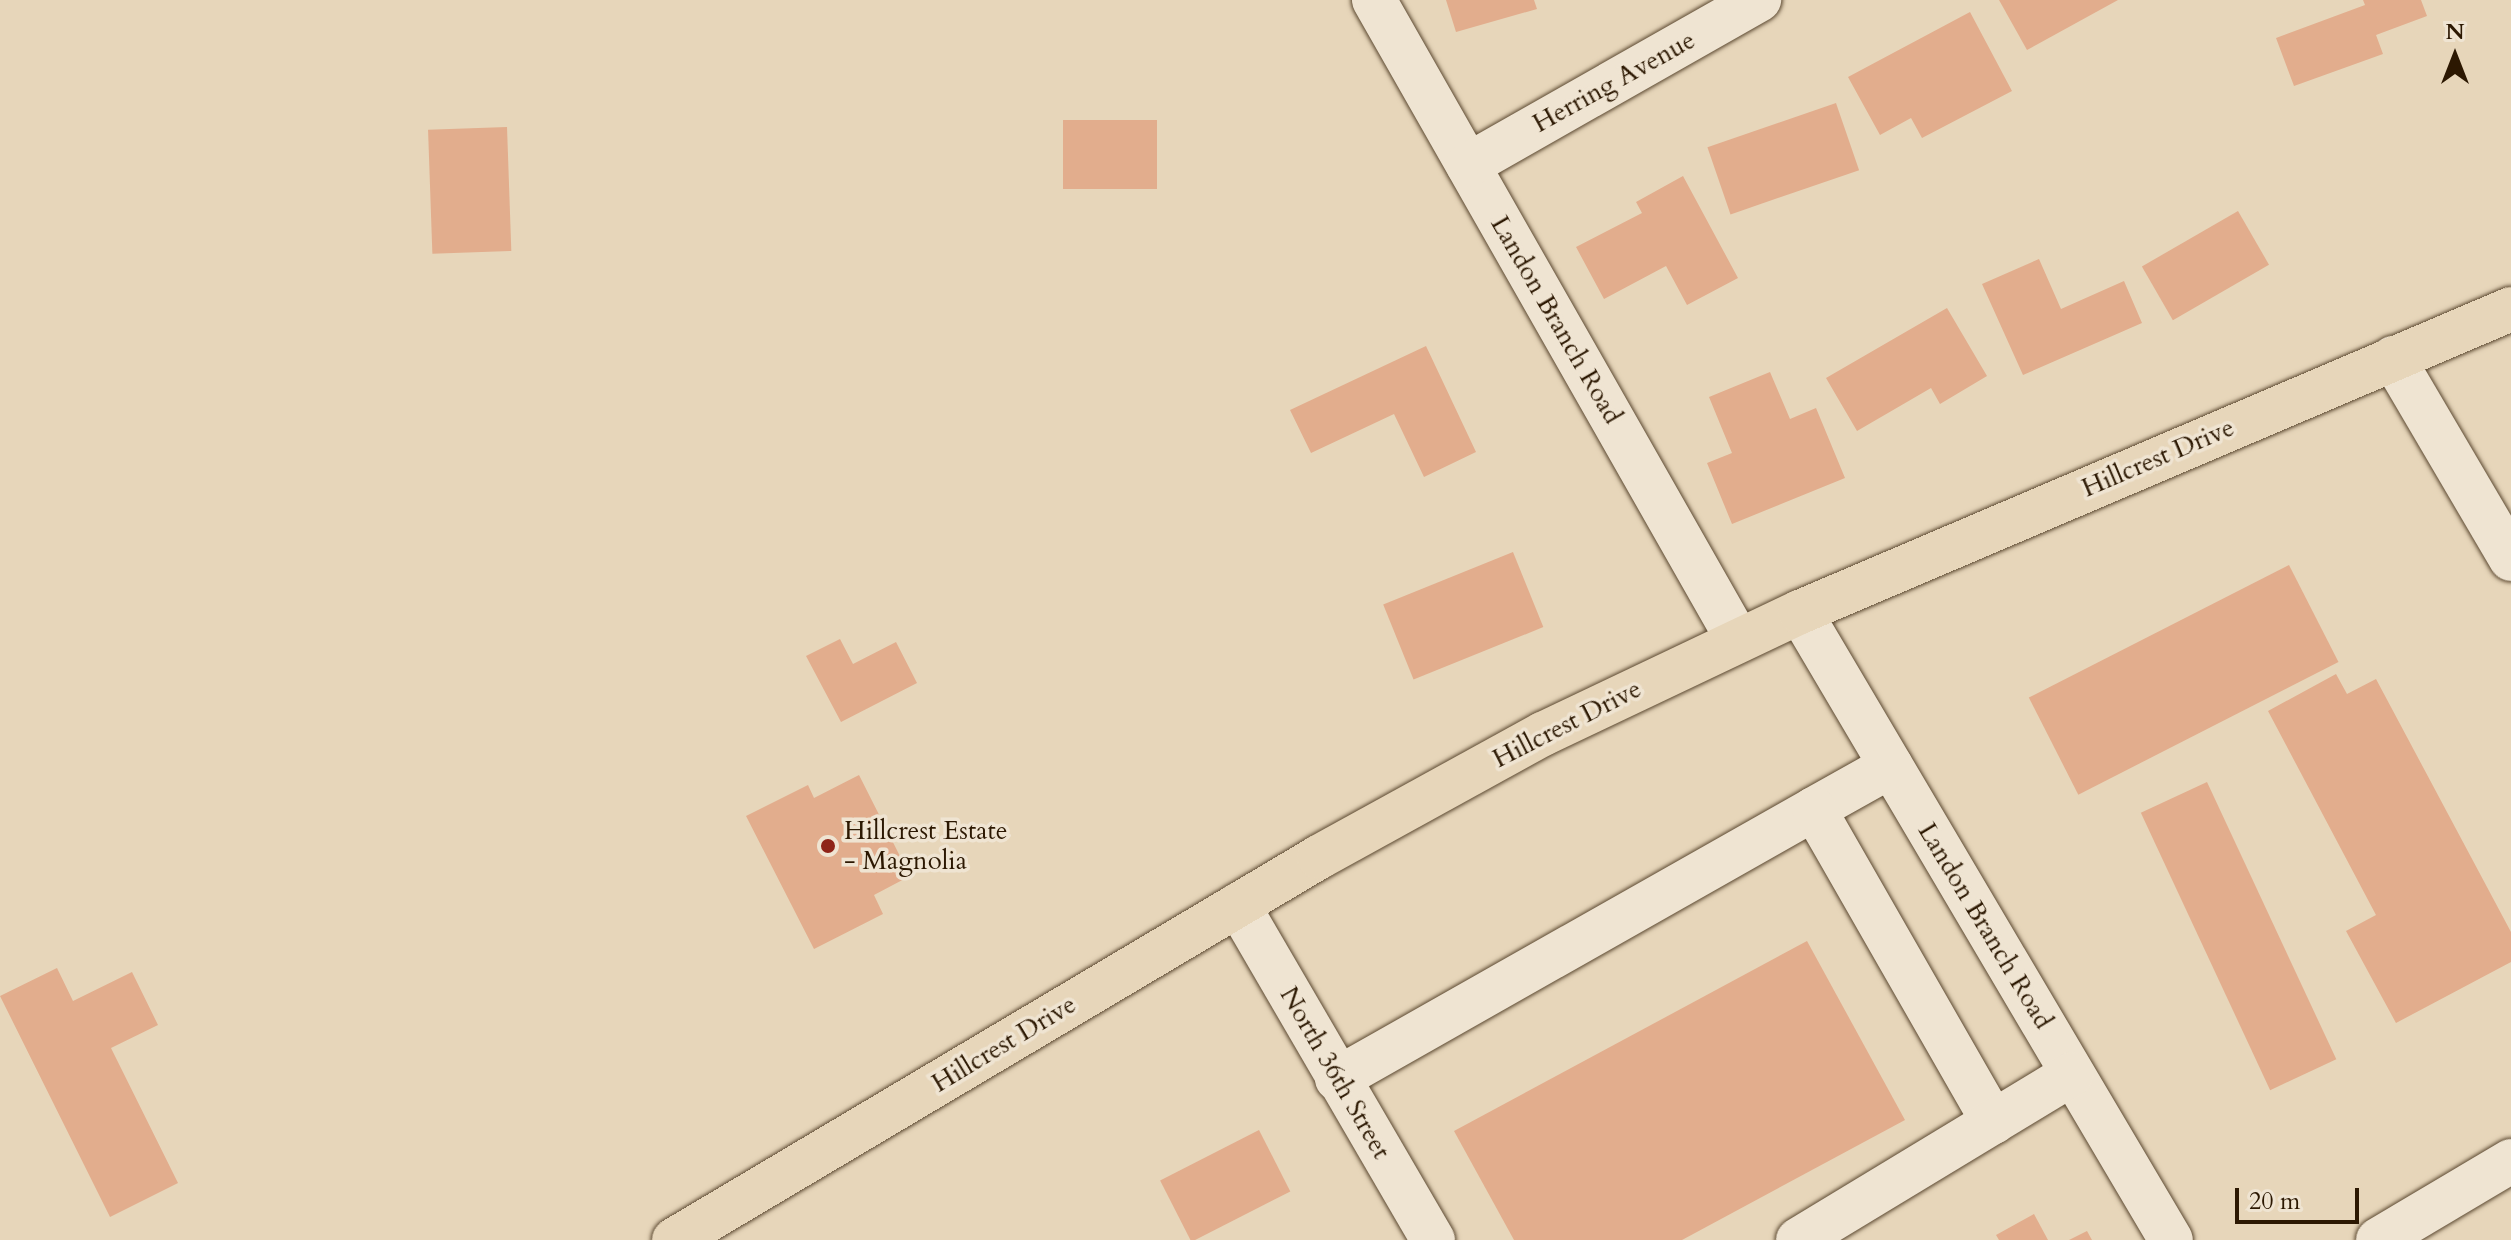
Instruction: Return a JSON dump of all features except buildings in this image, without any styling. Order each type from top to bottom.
[{"type":"main road","name":"Hillcrest Drive","points":[[674,1240],[1238,905],[1543,734],[1800,612],[2511,309]]},
{"type":"street","name":"Landon Branch Road","points":[[1374,0],[1738,640]]},
{"type":"street","name":"Herring Avenue","points":[[1468,165],[1759,0]]},
{"type":"street","points":[[2393,358],[2511,559]]},
{"type":"street","name":"Landon Branch Road","points":[[1800,612],[2171,1240]]},
{"type":"street","points":[[1337,1079],[1891,766]]},
{"type":"street","points":[[1814,809],[1993,1122]]},
{"type":"street","name":"North 36th Street","points":[[1238,905],[1433,1240]]},
{"type":"street","points":[[1798,1240],[2072,1074]]},
{"type":"street","points":[[2378,1240],[2511,1161]]},
{"type":"place","name":"Hillcrest Estate - Magnolia","points":[[828,846]]}]
